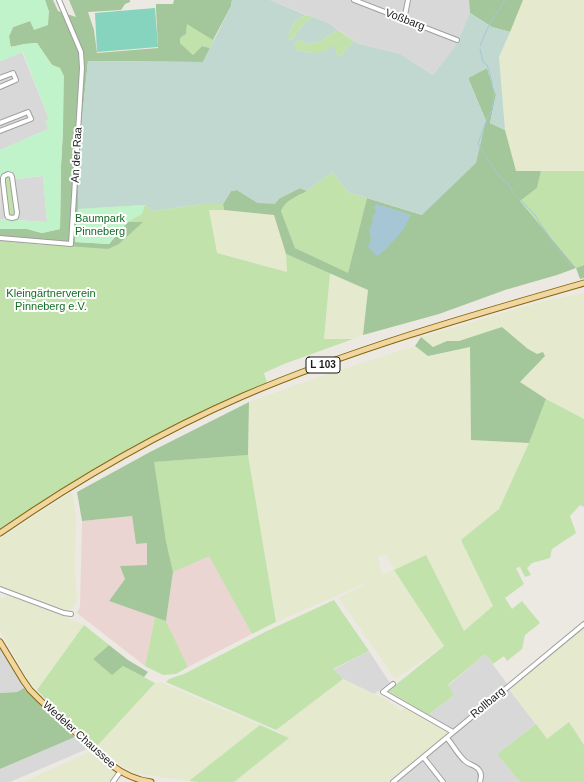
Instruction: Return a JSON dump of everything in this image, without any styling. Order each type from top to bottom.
[{"type":"main road","name":"L 103","points":[[0,533],[26,514],[143,444],[243,396],[347,356],[421,331],[584,283]]},
{"type":"main road","name":"Wedeler Chaussee","points":[[0,642],[22,680],[31,691],[100,756],[120,772],[137,779],[151,782]]},
{"type":"street","name":"An der Raa","points":[[0,238],[71,244],[82,63],[81,52],[59,0]]},
{"type":"street","name":"Voßbarg","points":[[354,0],[457,40]]},
{"type":"street","points":[[404,20],[408,0]]},
{"type":"street","points":[[0,78],[13,73],[16,80],[0,87]]},
{"type":"street","points":[[0,123],[28,112],[31,119],[0,131]]},
{"type":"street","points":[[8,174],[11,175],[16,213],[16,216],[12,218],[8,217],[7,215],[2,182],[4,176],[8,174]]},
{"type":"street","points":[[0,589],[64,613],[71,614]]},
{"type":"street","name":"Rollbarg","points":[[393,782],[424,758],[453,732],[584,624]]},
{"type":"street","points":[[393,684],[383,692],[453,732]]},
{"type":"street","points":[[447,738],[465,761],[477,767],[480,771],[482,777],[480,782]]},
{"type":"street","points":[[424,758],[443,782]]},
{"type":"street","points":[[113,782],[120,772]]},
{"type":"shaded area","points":[[270,0],[469,0],[470,13],[456,45],[433,75],[400,54],[359,44],[330,24]]},
{"type":"shaded area","points":[[22,52],[49,119],[48,129],[0,150],[0,61]]},
{"type":"shaded area","points":[[14,171],[16,179],[43,176],[47,222],[0,219],[1,175]]},
{"type":"shaded area","points":[[132,516],[136,544],[147,543],[147,565],[125,579],[109,601],[155,617],[145,666],[77,613],[80,607],[82,521]]},
{"type":"shaded area","points":[[209,555],[252,634],[188,667],[166,621],[173,572]]},
{"type":"shaded area","points":[[0,646],[24,688],[17,692],[0,693]]},
{"type":"shaded area","points":[[369,651],[390,683],[374,694],[343,679],[333,670]]},
{"type":"shaded area","points":[[485,654],[508,685],[508,688],[536,724],[497,754],[520,782],[397,782],[456,732],[428,715],[454,695],[448,686]]},
{"type":"shaded area","points":[[75,737],[87,749],[10,782],[0,782],[0,769]]},
{"type":"green space","points":[[0,0],[45,0],[49,12],[48,25],[34,30],[30,21],[13,27],[9,36],[11,47],[37,43],[52,65],[60,68],[64,76],[60,229],[42,233],[27,229],[0,229],[0,219],[47,222],[43,176],[15,179],[14,171],[1,175],[0,180],[0,150],[48,129],[45,121],[49,119],[23,52],[0,61]]},
{"type":"green space","points":[[45,0],[53,0],[58,11],[76,17],[69,0],[130,0],[130,2],[125,4],[121,10],[88,12],[94,30],[97,53],[158,48],[156,4],[173,4],[174,0],[232,0],[231,6],[213,40],[187,24],[186,34],[180,38],[180,43],[193,55],[202,46],[210,48],[203,62],[88,61],[78,157],[78,209],[75,242],[109,244],[128,222],[143,222],[119,244],[108,249],[0,241],[0,229],[27,229],[42,233],[60,229],[63,130],[60,68],[52,65],[37,43],[10,47],[9,36],[13,27],[49,12]]},
{"type":"green space","points":[[232,0],[270,0],[306,15],[298,19],[292,27],[289,39],[292,40],[303,24],[313,17],[330,24],[338,30],[320,41],[309,44],[298,40],[294,44],[296,50],[312,53],[324,52],[334,45],[336,53],[339,57],[354,41],[359,44],[400,54],[433,75],[456,45],[470,13],[492,27],[510,32],[499,57],[505,130],[490,123],[496,95],[487,68],[468,78],[486,121],[476,163],[422,215],[348,192],[332,172],[307,191],[300,188],[280,198],[275,204],[258,203],[237,190],[231,191],[223,204],[201,204],[153,211],[145,205],[78,209],[78,157],[88,61],[203,62],[231,6]]},
{"type":"green space","points":[[469,0],[523,0],[510,32],[492,27],[470,13]]},
{"type":"green space","points":[[523,0],[584,0],[584,171],[516,172],[505,130],[499,57]]},
{"type":"green space","points":[[155,8],[158,47],[97,52],[95,13]]},
{"type":"green space","points":[[306,15],[313,17],[303,24],[292,40],[289,39],[290,32],[294,24],[297,20]]},
{"type":"green space","points":[[187,23],[214,40],[210,48],[202,46],[193,55],[180,43],[180,38],[186,34]]},
{"type":"green space","points":[[338,30],[354,41],[339,57],[336,53],[312,53],[296,50],[294,44],[298,40],[309,44],[320,41]]},
{"type":"green space","points":[[487,68],[496,95],[490,123],[505,130],[516,171],[541,171],[537,188],[520,201],[576,268],[505,290],[439,314],[363,335],[368,290],[286,254],[274,215],[224,210],[223,204],[231,191],[237,190],[258,203],[280,198],[300,188],[307,191],[285,204],[281,211],[295,248],[348,273],[367,198],[422,215],[486,121],[468,78]]},
{"type":"green space","points":[[541,171],[584,171],[584,265],[576,268],[520,201],[537,188]]},
{"type":"green space","points":[[332,172],[348,192],[367,198],[348,274],[295,248],[281,211],[283,206],[289,201],[307,191]]},
{"type":"green space","points":[[8,176],[11,178],[15,213],[14,216],[9,215],[5,180]]},
{"type":"green space","name":"Kleingärtnerverein Pinneberg e.V.","points":[[201,204],[223,204],[224,210],[209,210],[217,253],[287,272],[286,254],[330,273],[324,339],[353,339],[284,364],[264,373],[267,383],[197,414],[107,462],[0,531],[0,241],[46,245],[119,244],[142,222],[128,222],[78,209],[145,205],[153,211]]},
{"type":"green space","name":"Baumpark Pinneberg","points":[[145,205],[142,214],[128,222],[109,244],[75,242],[78,209]]},
{"type":"green space","points":[[209,210],[274,215],[286,254],[288,272],[217,253]]},
{"type":"green space","points":[[584,265],[584,278],[580,279],[576,268]]},
{"type":"green space","points":[[330,273],[368,290],[363,335],[353,339],[324,340]]},
{"type":"green space","points":[[584,293],[584,419],[546,399],[520,382],[537,354],[528,349],[513,336],[478,335],[459,341],[447,341],[433,347],[421,337],[544,301]]},
{"type":"green space","points":[[502,327],[528,349],[537,354],[543,352],[545,356],[520,382],[546,399],[529,443],[471,440],[470,347],[428,356],[415,346],[421,337],[433,347],[447,341],[459,341]]},
{"type":"green space","points":[[415,346],[428,356],[470,347],[471,440],[529,443],[499,509],[461,540],[493,606],[464,632],[426,555],[394,570],[444,646],[395,679],[339,598],[374,579],[276,622],[248,455],[249,402],[325,375]],"holes":[[[386,554],[394,570],[382,575],[378,557]]]},
{"type":"green space","points":[[546,399],[584,419],[584,507],[580,505],[570,516],[576,533],[552,549],[550,558],[532,563],[527,568],[531,575],[525,577],[520,567],[516,568],[524,584],[505,598],[512,609],[522,601],[540,623],[525,635],[522,649],[507,661],[504,656],[493,664],[485,654],[448,685],[454,695],[428,715],[388,691],[444,646],[394,570],[426,555],[464,631],[493,606],[461,540],[499,509],[529,443]]},
{"type":"green space","points":[[249,402],[248,455],[154,462],[166,541],[173,572],[166,621],[109,601],[125,579],[120,566],[147,565],[147,543],[136,544],[132,516],[82,521],[77,492],[150,452]]},
{"type":"green space","points":[[248,455],[276,622],[252,634],[209,556],[173,572],[166,541],[153,462]]},
{"type":"green space","points":[[72,492],[76,515],[75,569],[77,598],[72,609],[64,610],[0,586],[0,539]]},
{"type":"green space","points":[[10,594],[84,625],[37,690],[31,684],[0,631],[0,599]]},
{"type":"green space","points":[[334,600],[369,651],[333,669],[343,679],[276,730],[166,682],[169,679],[184,674],[267,631]]},
{"type":"green space","points":[[155,617],[166,621],[188,667],[176,674],[163,675],[145,666]]},
{"type":"green space","points":[[84,625],[109,645],[93,659],[112,674],[123,666],[155,683],[97,746],[53,707],[37,690]]},
{"type":"green space","points":[[584,627],[584,745],[569,722],[547,739],[508,688]]},
{"type":"green space","points":[[109,645],[128,660],[148,672],[144,677],[123,666],[112,675],[93,659]]},
{"type":"green space","points":[[343,679],[387,700],[401,711],[406,707],[450,732],[389,782],[234,782],[288,738],[276,730]]},
{"type":"green space","points":[[161,682],[260,725],[189,781],[135,773],[122,766],[97,746],[155,683]]},
{"type":"green space","points":[[24,688],[75,737],[0,769],[0,693],[17,692]]},
{"type":"green space","points":[[569,722],[584,745],[583,782],[520,782],[497,754],[536,724],[547,739]]},
{"type":"green space","points":[[260,725],[289,738],[234,782],[189,781]]},
{"type":"green space","points":[[90,752],[116,772],[110,782],[23,782]]},
{"type":"water","points":[[376,204],[411,215],[403,230],[378,256],[368,247],[371,240],[369,229],[373,223],[372,219],[376,211],[374,207]]},
{"type":"waterway","points":[[480,46],[488,27],[505,0]]},
{"type":"waterway","points":[[480,49],[483,62],[487,65],[490,74],[494,94],[492,110],[488,116],[478,144],[499,176],[535,215],[554,245],[572,266]]}]
